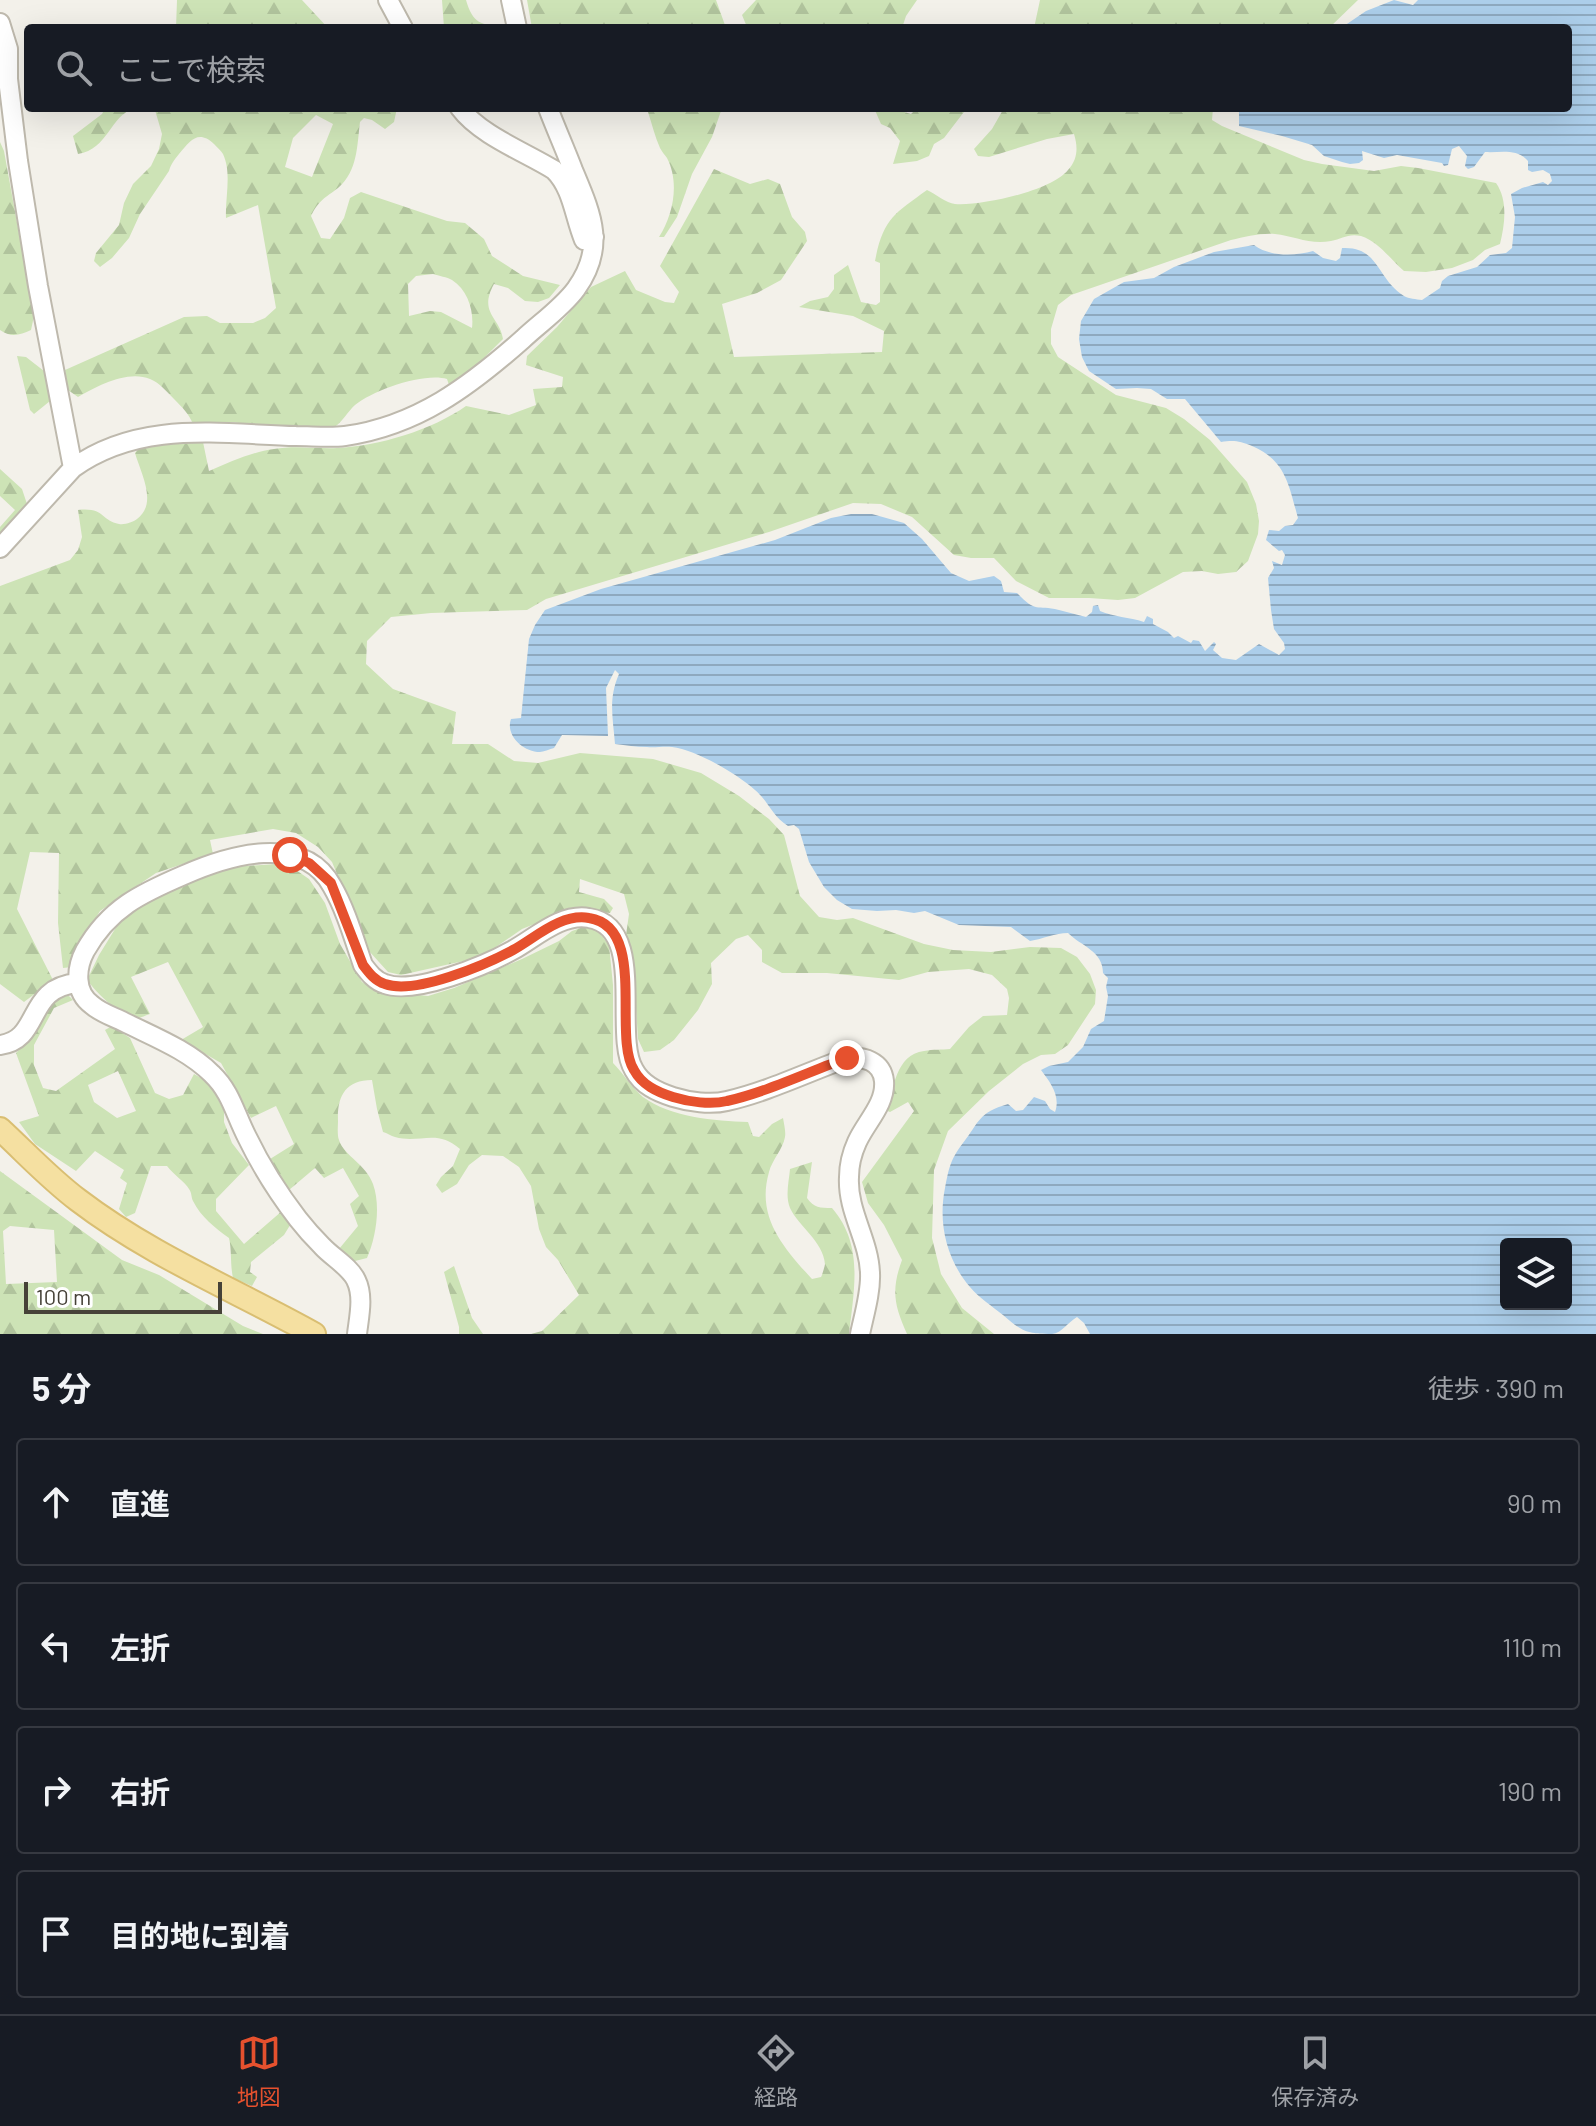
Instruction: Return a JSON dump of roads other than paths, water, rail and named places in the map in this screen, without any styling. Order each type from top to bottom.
[{"type":"main road","points":[[0,1129],[76,1199],[109,1222],[172,1260],[314,1334]]},
{"type":"street","points":[[388,0],[401,24]]},
{"type":"street","points":[[511,0],[516,24]]},
{"type":"street","points":[[0,23],[8,49],[8,79],[18,161],[38,286],[73,468]]},
{"type":"street","points":[[463,112],[495,136],[554,170],[568,190],[584,240],[594,237]]},
{"type":"street","points":[[0,548],[73,468],[88,457],[130,439],[178,433],[345,436],[418,414],[440,404],[472,382],[550,315],[574,291],[588,268],[594,237],[590,209],[550,112]]},
{"type":"street","points":[[357,1334],[360,1290],[355,1277],[320,1245],[289,1206],[263,1167],[223,1085],[195,1059],[90,1004],[78,983],[80,961],[91,941],[123,906],[146,891],[203,867],[251,854],[290,855],[309,863],[331,883],[363,965],[370,975],[383,984],[393,986],[415,986],[454,976],[511,951],[559,922],[579,917],[604,922],[615,933],[625,977],[627,1052],[632,1068],[657,1092],[681,1099],[724,1102],[847,1058],[860,1056],[872,1061],[882,1072],[882,1096],[851,1157],[848,1179],[850,1204],[870,1274],[860,1334]]},
{"type":"street","points":[[0,1045],[22,1037],[42,1000],[53,990],[67,983],[78,983]]},
{"type":"water","points":[[1394,0],[1413,5],[1418,0],[1596,0],[1596,1334],[1090,1334],[1077,1317],[1052,1334],[1024,1330],[977,1295],[955,1265],[944,1227],[945,1188],[955,1154],[985,1114],[1008,1104],[1016,1111],[1023,1110],[1034,1097],[1045,1101],[1055,1112],[1056,1095],[1041,1070],[1068,1062],[1083,1047],[1091,1029],[1104,1021],[1108,978],[1099,959],[1068,933],[1030,941],[1011,927],[959,925],[925,911],[852,909],[824,887],[809,862],[799,829],[783,822],[747,783],[704,757],[682,749],[615,744],[612,700],[619,674],[615,670],[606,688],[608,736],[562,735],[554,748],[540,752],[527,749],[517,742],[510,725],[511,719],[521,718],[529,639],[545,610],[601,589],[775,540],[831,518],[872,514],[904,523],[951,573],[969,581],[994,576],[1001,581],[1004,592],[1017,593],[1033,606],[1086,617],[1093,606],[1098,605],[1100,611],[1116,616],[1144,622],[1147,616],[1153,619],[1153,624],[1174,638],[1178,636],[1191,643],[1193,640],[1199,641],[1205,651],[1214,642],[1213,650],[1222,658],[1236,660],[1259,644],[1279,655],[1285,649],[1274,629],[1268,578],[1274,568],[1272,561],[1282,565],[1285,555],[1266,540],[1269,530],[1279,531],[1293,525],[1298,518],[1279,466],[1252,446],[1233,441],[1221,442],[1185,399],[1167,399],[1151,389],[1116,389],[1089,371],[1082,357],[1079,339],[1081,321],[1094,299],[1124,282],[1154,278],[1214,252],[1254,245],[1267,252],[1283,254],[1313,251],[1323,258],[1336,261],[1342,248],[1354,249],[1370,258],[1404,296],[1422,300],[1440,288],[1448,276],[1477,267],[1490,255],[1506,253],[1512,248],[1515,217],[1511,194],[1543,182],[1548,185],[1552,181],[1550,174],[1543,170],[1528,170],[1528,161],[1519,154],[1485,152],[1474,167],[1468,169],[1465,166],[1467,156],[1459,146],[1452,149],[1448,165],[1444,166],[1442,163],[1397,155],[1384,158],[1362,151],[1363,160],[1350,164],[1324,156],[1312,145],[1239,126],[1239,112],[1572,112],[1572,24],[1347,24],[1366,11]]}]
